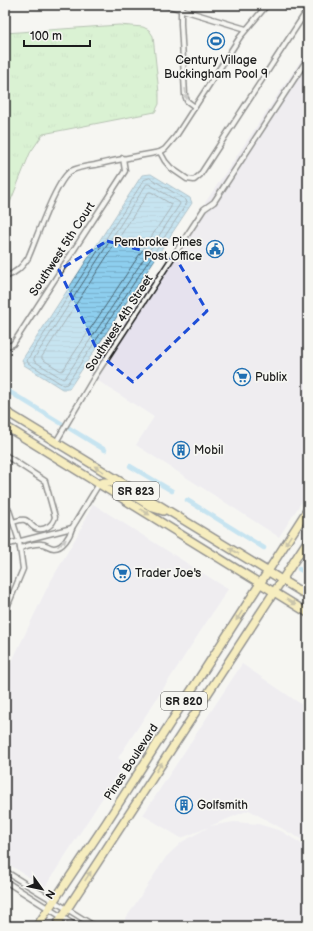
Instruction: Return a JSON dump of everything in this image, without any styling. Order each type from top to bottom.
[{"type":"highway","name":"SR 823","points":[[5,411],[308,596]]},
{"type":"highway","name":"SR 823","points":[[5,426],[308,613]]},
{"type":"highway","points":[[100,484],[104,482],[111,482],[153,508],[169,512]]},
{"type":"highway","name":"Pines Boulevard","points":[[37,926],[106,823],[308,509]]},
{"type":"highway","name":"SR 820","points":[[56,926],[308,540]]},
{"type":"street","points":[[166,5],[182,7],[246,29]]},
{"type":"street","points":[[5,277],[14,274],[21,268],[28,258],[56,191],[64,177],[71,171],[123,158],[160,152],[171,144],[246,29],[267,5]]},
{"type":"street","points":[[182,7],[181,28],[186,99],[195,107]]},
{"type":"street","points":[[160,152],[164,161],[171,168],[187,179],[194,180],[200,175],[308,9]]},
{"type":"street","name":"Southwest 4th Street","points":[[56,442],[69,418],[102,366],[204,209],[214,202],[308,58]]},
{"type":"street","name":"Southwest 5th Court","points":[[6,347],[13,344],[125,171],[123,158]]},
{"type":"street","points":[[5,455],[45,481],[55,517],[50,526],[43,528],[36,528],[27,521],[22,520],[12,522]]},
{"type":"street","points":[[20,548],[40,544],[45,544],[49,547],[61,546],[70,535],[72,528],[100,484]]},
{"type":"street","points":[[5,508],[9,510],[19,541],[23,569],[5,612]]},
{"type":"street","points":[[5,545],[72,528]]},
{"type":"street","points":[[5,871],[94,926]]},
{"type":"street","points":[[5,881],[76,926]]},
{"type":"highlighted area","points":[[107,241],[177,260],[207,311],[133,382],[99,354],[59,270]]},
{"type":"shaded area","points":[[308,50],[308,492],[279,537],[136,445],[154,417],[89,375]]},
{"type":"shaded area","points":[[93,504],[228,589],[118,758],[125,763],[45,887],[5,862],[5,676],[48,586],[82,527]]},
{"type":"shaded area","points":[[242,664],[308,709],[308,843],[249,810],[210,826],[234,822],[258,824],[281,831],[308,848],[308,926],[121,926],[166,857],[182,842],[209,827],[181,838],[143,815]]},
{"type":"green space","points":[[119,25],[143,27],[149,30],[153,36],[159,93],[159,104],[155,112],[43,134],[30,153],[5,215],[5,33]]},
{"type":"water","points":[[151,174],[190,198],[192,203],[69,389],[62,389],[24,365],[22,360],[142,175]]},
{"type":"waterway","points":[[5,389],[105,450]]},
{"type":"waterway","points":[[130,466],[172,491]]},
{"type":"waterway","points":[[187,500],[264,548]]},
{"type":"waterway","points":[[299,569],[308,574]]},
{"type":"place","name":"Century Village Buckingham Pool 9","points":[[216,41]]},
{"type":"place","name":"Pembroke Pines Post Office","points":[[215,249]]},
{"type":"place","name":"Publix","points":[[242,377]]},
{"type":"place","name":"Mobil","points":[[181,450]]},
{"type":"place","name":"Trader Joe's","points":[[122,573]]},
{"type":"place","name":"Golfsmith","points":[[184,805]]}]
